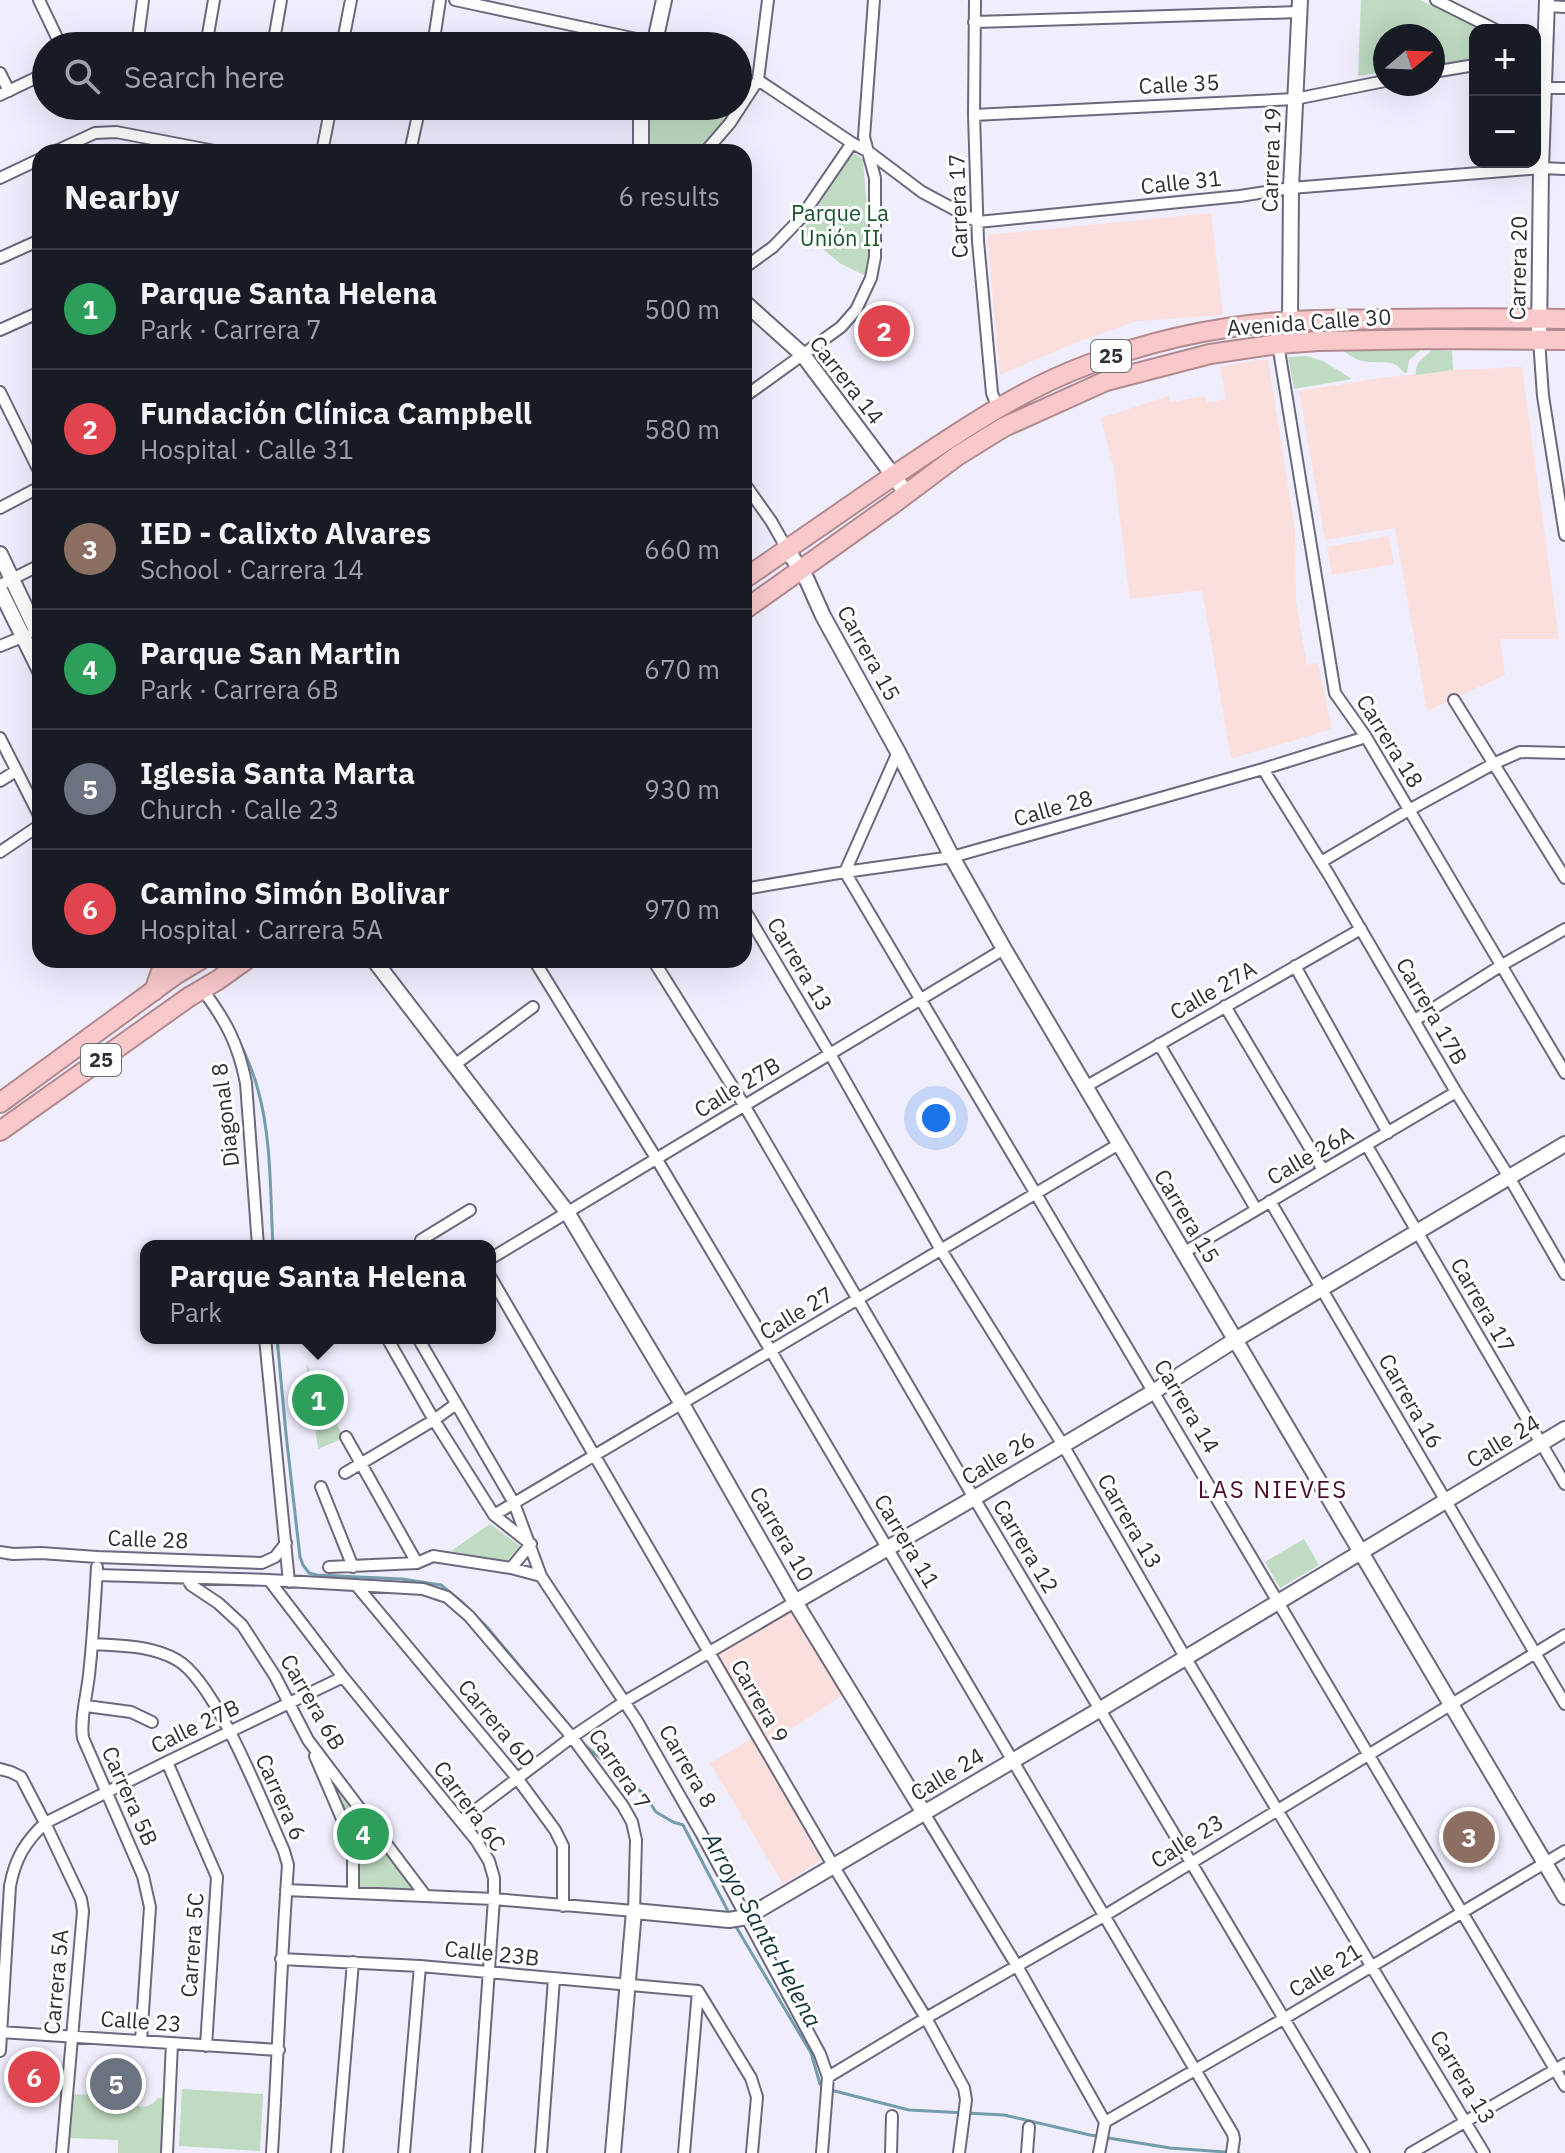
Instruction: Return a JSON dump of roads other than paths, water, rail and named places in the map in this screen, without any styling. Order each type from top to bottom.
[{"type":"highway","name":"Avenida Calle 30","points":[[752,573],[998,408],[1085,365],[1118,354],[1216,330],[1290,321],[1565,319]]},
{"type":"highway","name":"Avenida Calle 30","points":[[752,604],[957,456],[1004,427],[1106,381],[1210,354],[1278,344],[1439,339],[1565,340]]},
{"type":"highway","points":[[154,992],[162,968]]},
{"type":"highway","name":"25","points":[[0,1103],[187,968]]},
{"type":"highway","name":"25","points":[[0,1131],[234,968]]},
{"type":"street","points":[[39,0],[54,32]]},
{"type":"street","points":[[139,32],[143,0]]},
{"type":"street","points":[[208,32],[214,0]]},
{"type":"street","points":[[275,32],[281,0]]},
{"type":"street","points":[[345,32],[351,0]]},
{"type":"street","points":[[435,32],[440,0]]},
{"type":"street","points":[[455,0],[600,32]]},
{"type":"street","points":[[657,32],[664,0]]},
{"type":"street","points":[[752,89],[758,80],[768,0]]},
{"type":"street","points":[[752,391],[841,327],[864,296],[871,278],[875,257],[875,178],[864,131],[874,0]]},
{"type":"street","name":"Carrera 17","points":[[975,0],[974,115],[978,241],[992,393],[998,408]]},
{"type":"street","points":[[1436,0],[1484,24]]},
{"type":"street","points":[[1547,3],[1565,7]]},
{"type":"street","name":"Carrera 20","points":[[1541,35],[1547,3]]},
{"type":"street","points":[[974,22],[1300,6]]},
{"type":"street","name":"Carrera 19","points":[[1290,321],[1291,188],[1300,6]]},
{"type":"street","points":[[1445,70],[1469,66]]},
{"type":"street","name":"Carrera 20","points":[[1541,67],[1545,88],[1539,340],[1543,396],[1565,535]]},
{"type":"street","points":[[0,73],[4,93],[32,80]]},
{"type":"street","points":[[758,80],[869,152],[922,192],[978,222]]},
{"type":"street","name":"Calle 35","points":[[974,115],[1295,99],[1373,83]]},
{"type":"street","points":[[1545,88],[1565,88]]},
{"type":"street","points":[[324,144],[328,120]]},
{"type":"street","points":[[412,144],[417,120]]},
{"type":"street","points":[[640,120],[641,144]]},
{"type":"street","points":[[712,144],[732,120]]},
{"type":"street","points":[[71,144],[95,133],[116,132],[178,144]]},
{"type":"street","points":[[752,262],[773,247],[797,222],[852,143]]},
{"type":"street","points":[[0,178],[32,163]]},
{"type":"street","name":"Calle 31","points":[[978,222],[1240,196],[1291,188],[1541,168],[1565,169]]},
{"type":"street","points":[[0,258],[32,244]]},
{"type":"street","name":"Carrera 14","points":[[752,309],[803,355],[907,494]]},
{"type":"street","points":[[0,330],[32,319]]},
{"type":"street","name":"Carrera 18","points":[[1278,344],[1335,693],[1366,737],[1565,1073]]},
{"type":"street","points":[[0,392],[32,457]]},
{"type":"street","points":[[0,508],[32,491]]},
{"type":"street","points":[[752,494],[787,549]]},
{"type":"street","name":"Carrera 15","points":[[787,549],[807,580],[823,616],[1004,949],[1565,1897]]},
{"type":"street","points":[[0,554],[4,585],[32,629]]},
{"type":"street","points":[[4,585],[32,569]]},
{"type":"street","points":[[0,646],[32,635]]},
{"type":"street","points":[[1454,700],[1565,878]]},
{"type":"street","name":"Calle 28","points":[[752,888],[952,857],[1366,737]]},
{"type":"street","points":[[0,738],[32,802]]},
{"type":"street","points":[[845,872],[898,752]]},
{"type":"street","points":[[1321,862],[1493,764],[1520,752],[1565,753]]},
{"type":"street","name":"Carrera 17B","points":[[1263,769],[1565,1274]]},
{"type":"street","points":[[0,781],[16,771]]},
{"type":"street","points":[[0,852],[32,830]]},
{"type":"street","name":"Carrera 14","points":[[845,872],[1461,1911],[1560,2067],[1565,2086]]},
{"type":"street","name":"Carrera 13","points":[[752,922],[941,1250],[1063,1445],[1185,1657],[1484,2153]]},
{"type":"street","name":"Calle 27A","points":[[1085,1087],[1361,929]]},
{"type":"street","points":[[1415,1020],[1565,929]]},
{"type":"street","name":"Calle 27B","points":[[496,1255],[1004,949]]},
{"type":"street","points":[[1295,966],[1388,1133]]},
{"type":"street","points":[[199,968],[210,985]]},
{"type":"street","name":"Carrera 10","points":[[384,968],[453,1066],[567,1212],[795,1602],[1017,1966],[1103,2131]]},
{"type":"street","name":"Carrera 11","points":[[539,968],[656,1158],[1014,1760],[1233,2134],[1232,2150]]},
{"type":"street","name":"Carrera 12","points":[[658,968],[744,1105],[1099,1710],[1364,2153]]},
{"type":"street","name":"Diagonal 8","points":[[210,985],[242,1063],[246,1083],[258,1240]]},
{"type":"street","points":[[1225,1006],[1323,1170]]},
{"type":"street","points":[[453,1066],[533,1007]]},
{"type":"street","points":[[1159,1044],[1256,1209]]},
{"type":"street","name":"Calle 26A","points":[[1183,1253],[1456,1092]]},
{"type":"street","name":"Calle 27","points":[[494,1515],[1119,1144]]},
{"type":"street","name":"Calle 26","points":[[461,1821],[624,1702],[1153,1392],[1565,1144]]},
{"type":"street","name":"Carrera 17","points":[[1367,1146],[1565,1484]]},
{"type":"street","name":"Carrera 16","points":[[1270,1201],[1565,1704]]},
{"type":"street","points":[[421,1240],[470,1210]]},
{"type":"street","name":"Carrera 9","points":[[496,1286],[834,1867],[926,2018],[964,2088],[965,2107],[959,2153]]},
{"type":"street","points":[[266,1344],[289,1582]]},
{"type":"street","points":[[390,1344],[494,1515],[531,1544],[511,1568]]},
{"type":"street","name":"Carrera 8","points":[[421,1344],[514,1503],[541,1576],[624,1702],[688,1811],[820,2054],[828,2077],[822,2153]]},
{"type":"street","points":[[345,1473],[456,1404]]},
{"type":"street","name":"Calle 24","points":[[286,1890],[494,1899],[729,1920],[747,1917],[1099,1710],[1565,1429]]},
{"type":"street","points":[[346,1437],[417,1563]]},
{"type":"street","points":[[321,1487],[353,1567]]},
{"type":"street","name":"Calle 28","points":[[0,1552],[262,1563],[275,1557],[286,1543]]},
{"type":"street","points":[[329,1567],[353,1567],[374,1577],[433,1556],[511,1568],[541,1576]]},
{"type":"street","name":"Carrera 5B","points":[[141,2041],[150,1907],[143,1876],[81,1727],[93,1644],[97,1571],[187,1574]]},
{"type":"street","points":[[187,1574],[356,1585]]},
{"type":"street","name":"Carrera 6B","points":[[187,1574],[191,1585],[218,1603],[242,1625],[275,1676],[308,1740],[425,1895]]},
{"type":"street","name":"Carrera 7","points":[[356,1585],[374,1577],[447,1597],[469,1616],[572,1737],[632,1822],[636,1840],[634,1911],[613,2153]]},
{"type":"street","name":"Carrera 6C","points":[[269,1580],[343,1677],[461,1821],[489,1861],[494,1878],[494,1899],[476,2153]]},
{"type":"street","name":"Carrera 6D","points":[[356,1585],[517,1778],[555,1830],[563,1846],[563,1906]]},
{"type":"street","name":"Calle 23","points":[[828,2077],[1104,1916],[1565,1635]]},
{"type":"street","name":"Carrera 6","points":[[93,1644],[150,1649],[178,1660],[199,1678],[229,1731],[284,1851],[288,1865],[272,2153]]},
{"type":"street","name":"Calle 27B","points":[[0,2051],[5,1886],[21,1850],[31,1836],[45,1823],[343,1677]]},
{"type":"street","points":[[86,1706],[131,1712],[152,1722]]},
{"type":"street","points":[[308,1740],[349,1835],[353,1856],[353,1892]]},
{"type":"street","name":"Carrera 5C","points":[[167,1762],[217,1877],[206,2046]]},
{"type":"street","name":"Carrera 5A","points":[[0,1769],[21,1777],[81,1899],[83,1911],[62,2153]]},
{"type":"street","name":"Calle 21","points":[[1103,2131],[1194,2071],[1565,1851]]},
{"type":"street","name":"Calle 23B","points":[[281,1959],[420,1966],[698,1991]]},
{"type":"street","points":[[337,2153],[353,1962]]},
{"type":"street","points":[[404,2153],[420,1966]]},
{"type":"street","points":[[541,2153],[554,1979]]},
{"type":"street","points":[[684,2153],[698,1991]]},
{"type":"street","points":[[698,1991],[751,2078],[757,2097],[752,2153]]},
{"type":"street","name":"Calle 23","points":[[0,2032],[279,2050]]},
{"type":"street","points":[[167,2153],[172,2043]]},
{"type":"street","points":[[1411,2153],[1560,2067]]},
{"type":"street","points":[[891,2153],[892,2116]]},
{"type":"street","points":[[1027,2153],[1029,2127]]},
{"type":"street","points":[[1099,2153],[1103,2131]]},
{"type":"waterway","name":"Arroyo Santa Helena","points":[[220,1005],[246,1057],[263,1109],[270,1168],[273,1240]]},
{"type":"waterway","name":"Arroyo Santa Helena","points":[[278,1344],[300,1557],[309,1573],[402,1579],[441,1585],[487,1627],[558,1712]]},
{"type":"waterway","name":"Arroyo Santa Helena","points":[[582,1743],[645,1795],[656,1812],[683,1825],[730,1915]]},
{"type":"waterway","points":[[735,1925],[811,2053],[820,2084],[827,2089],[909,2110],[1004,2115],[1090,2135],[1170,2148],[1239,2153]]},
{"type":"place","name":"Fundación Clínica Campbell","points":[[884,331]]},
{"type":"place","name":"Parque Santa Helena","points":[[318,1400]]},
{"type":"place","name":"Parque San Martin","points":[[363,1834]]},
{"type":"place","name":"IED - Calixto Alvares","points":[[1469,1837]]},
{"type":"place","name":"Camino Simón Bolivar","points":[[34,2077]]},
{"type":"place","name":"Iglesia Santa Marta","points":[[116,2084]]},
{"type":"district","name":"LAS NIEVES","points":[[1273,1490]]},
{"type":"park label","name":"Parque La Unión II","points":[[840,226]]}]
